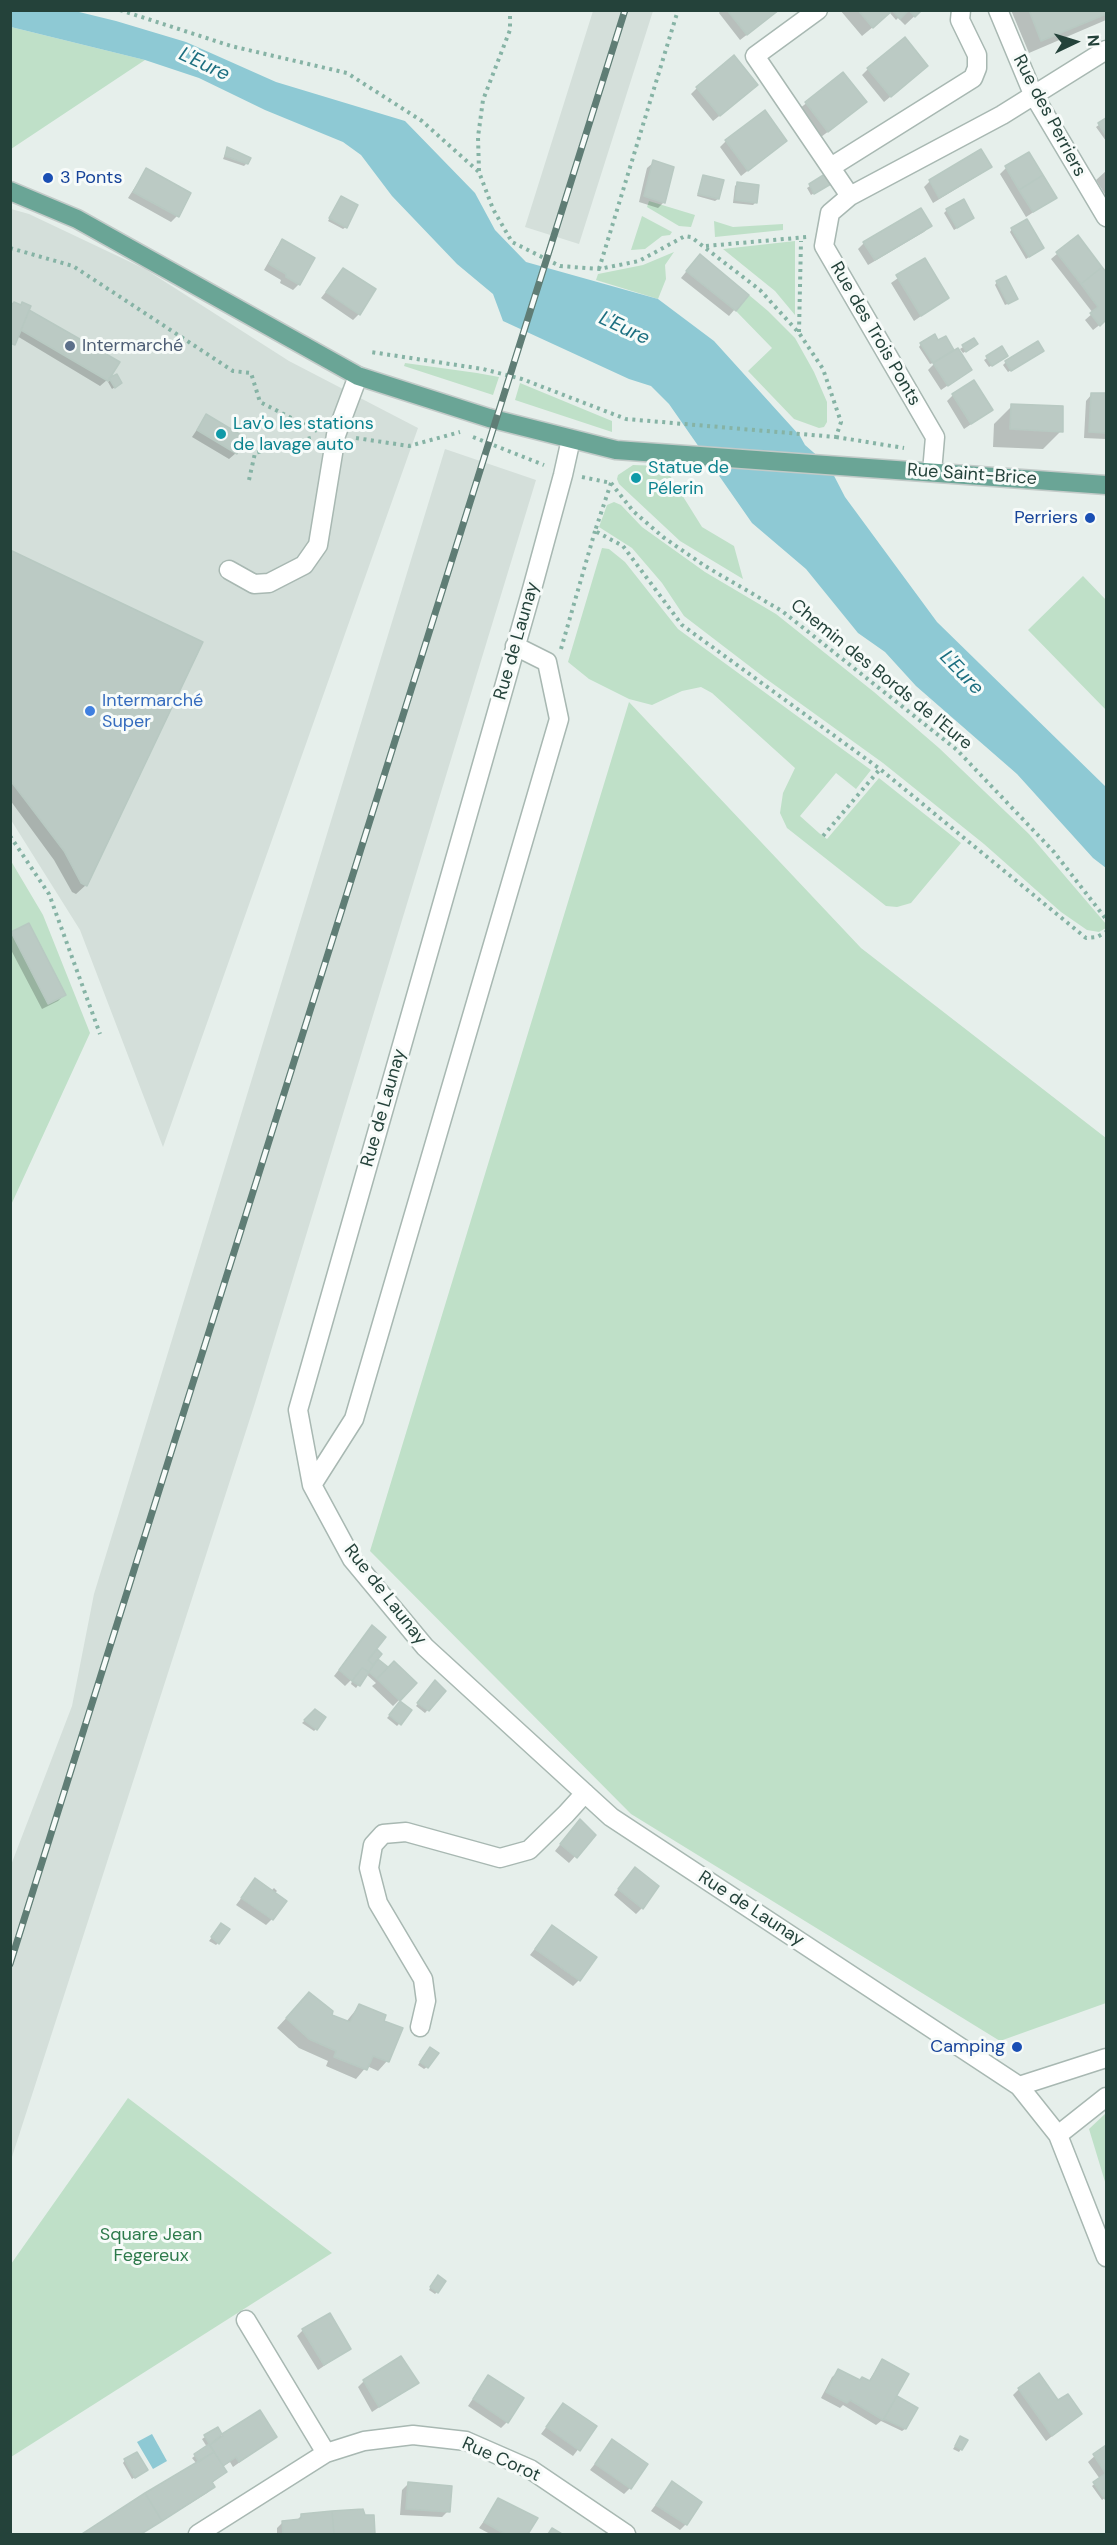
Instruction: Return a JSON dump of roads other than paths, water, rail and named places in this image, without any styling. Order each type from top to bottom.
[{"type":"main road","name":"Rue Saint-Brice","points":[[10,191],[77,219],[226,299],[358,376],[489,418],[571,440],[616,450],[1107,485]]},
{"type":"street","points":[[818,10],[755,56],[850,196],[1002,115],[1107,50]]},
{"type":"street","points":[[831,167],[974,78],[977,54],[960,20],[961,10]]},
{"type":"street","name":"Rue des Perriers","points":[[998,10],[1033,94],[1107,217]]},
{"type":"street","name":"Rue des Trois Ponts","points":[[850,196],[830,213],[824,246],[935,437],[932,472]]},
{"type":"street","points":[[229,570],[254,584],[268,583],[304,565],[318,545],[330,435],[358,376]]},
{"type":"street","name":"Rue de Launay","points":[[571,440],[564,473],[298,1410],[312,1485],[352,1558],[425,1647],[611,1817],[1019,2086],[1058,2136],[1107,2257]]},
{"type":"street","points":[[312,1485],[354,1419],[559,719],[547,662],[515,646]]},
{"type":"street","points":[[420,2027],[426,2001],[423,1979],[378,1903],[369,1868],[374,1845],[383,1834],[406,1832],[500,1858],[529,1850],[585,1793]]},
{"type":"street","points":[[1019,2086],[1107,2058]]},
{"type":"street","points":[[1058,2136],[1107,2097]]},
{"type":"street","points":[[246,2320],[326,2453]]},
{"type":"street","name":"Rue Corot","points":[[198,2535],[326,2453],[364,2441],[413,2435],[466,2441],[530,2469],[626,2535]]},
{"type":"water","name":"L'Eure","points":[[11,11],[75,11],[116,21],[186,42],[276,82],[405,121],[475,193],[495,230],[526,262],[658,299],[714,341],[800,436],[805,445],[829,466],[845,497],[937,622],[1106,787],[1106,868],[1093,858],[1017,774],[916,686],[885,652],[858,633],[806,569],[752,523],[669,404],[651,386],[629,379],[503,321],[493,294],[457,264],[392,196],[361,155],[343,142],[265,110],[199,78],[145,60],[11,27]]},
{"type":"water","points":[[152,2434],[167,2461],[153,2469],[137,2442]]},
{"type":"railway","points":[[10,1964],[625,10]]},
{"type":"place","name":"3 Ponts","points":[[48,178]]},
{"type":"place","name":"Intermarché","points":[[70,346]]},
{"type":"place","name":"Lav'o les stations de lavage auto","points":[[221,434]]},
{"type":"place","name":"Statue de Pélerin","points":[[636,478]]},
{"type":"place","name":"Perriers","points":[[1090,518]]},
{"type":"place","name":"Intermarché Super","points":[[90,711]]},
{"type":"place","name":"Camping","points":[[1017,2047]]},
{"type":"park label","name":"Square Jean Fegereux","points":[[151,2245]]}]
